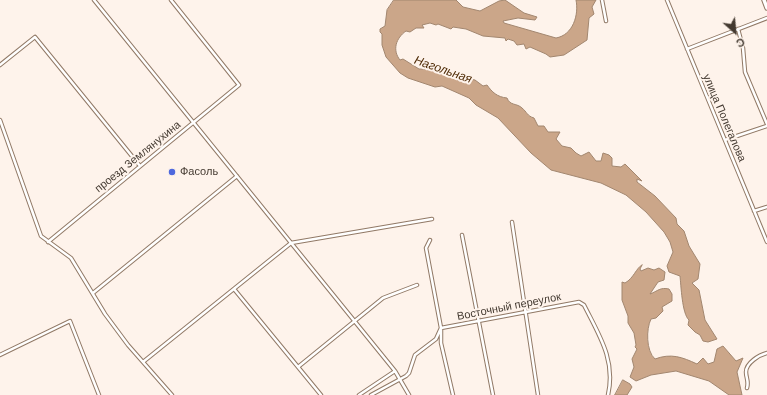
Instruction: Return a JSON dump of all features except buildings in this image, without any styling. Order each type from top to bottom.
[{"type":"street","points":[[94,0],[395,371],[410,395]]},
{"type":"street","name":"проезд Землянухина","points":[[48,242],[239,86],[171,0]]},
{"type":"street","points":[[602,0],[606,21]]},
{"type":"street","name":"улица Полегалова","points":[[667,0],[767,242]]},
{"type":"street","points":[[764,0],[767,8]]},
{"type":"street","points":[[687,49],[767,18]]},
{"type":"street","points":[[725,140],[767,125],[745,72],[743,48],[738,29]]},
{"type":"street","points":[[0,66],[35,37],[140,166]]},
{"type":"street","points":[[0,120],[41,236],[71,258],[105,314],[143,362],[172,395]]},
{"type":"street","points":[[92,293],[237,176]]},
{"type":"street","points":[[754,211],[767,207]]},
{"type":"street","points":[[143,362],[291,243],[432,219]]},
{"type":"street","points":[[512,222],[538,395]]},
{"type":"street","points":[[462,235],[493,395]]},
{"type":"street","points":[[430,240],[426,248],[441,328],[441,343],[453,395]]},
{"type":"street","points":[[298,367],[383,298],[417,285]]},
{"type":"street","points":[[234,289],[321,395]]},
{"type":"street","name":"Восточный переулок","points":[[441,328],[526,314],[582,302],[608,354],[611,382],[608,395]]},
{"type":"street","points":[[0,355],[70,321],[99,395]]},
{"type":"street","points":[[371,395],[409,373],[415,355],[436,339],[441,328]]},
{"type":"street","points":[[747,388],[749,380],[746,372],[749,365],[758,357],[767,353]]},
{"type":"street","points":[[359,395],[395,371]]},
{"type":"water","name":"Нагольная","points":[[394,0],[456,0],[463,7],[480,11],[499,1],[505,0],[524,13],[537,17],[535,20],[518,18],[503,21],[504,23],[556,38],[567,33],[574,24],[577,12],[576,0],[596,0],[592,7],[594,14],[589,18],[587,40],[564,55],[550,57],[530,47],[526,49],[524,44],[517,45],[514,41],[508,39],[506,41],[505,38],[483,36],[466,29],[453,27],[451,29],[438,24],[436,25],[430,23],[422,25],[424,28],[416,28],[410,32],[406,31],[396,44],[396,52],[400,60],[403,59],[419,69],[444,70],[453,76],[475,80],[483,86],[487,85],[495,94],[500,97],[507,98],[508,101],[522,108],[528,115],[534,118],[538,126],[544,126],[548,132],[560,132],[556,139],[562,146],[571,148],[581,156],[589,152],[596,161],[601,161],[603,153],[612,158],[612,166],[621,167],[625,164],[642,181],[637,179],[637,182],[655,196],[676,218],[677,224],[684,231],[689,246],[700,264],[698,279],[692,283],[699,290],[705,320],[717,339],[708,342],[703,341],[700,335],[688,325],[689,320],[683,306],[680,276],[669,272],[667,266],[673,252],[670,242],[664,232],[646,212],[626,195],[601,183],[551,170],[531,153],[498,118],[476,105],[469,98],[442,86],[435,87],[408,78],[400,73],[386,57],[382,45],[382,34],[380,32],[380,29],[385,26],[387,10]]},
{"type":"water","points":[[642,265],[640,269],[641,271],[648,268],[654,270],[659,268],[665,272],[664,280],[658,282],[650,294],[659,290],[669,289],[672,294],[672,301],[662,307],[663,311],[656,318],[651,319],[649,323],[648,345],[655,359],[671,356],[686,359],[697,364],[703,358],[708,364],[714,362],[717,349],[723,346],[736,361],[743,358],[737,372],[742,395],[729,395],[709,381],[676,371],[651,375],[636,381],[630,377],[634,367],[632,359],[637,349],[635,347],[634,333],[628,323],[628,316],[622,300],[622,282],[625,283],[628,281]]},
{"type":"water","points":[[623,380],[632,387],[627,395],[615,395]]},
{"type":"place","name":"Фасоль","points":[[172,172]]}]
